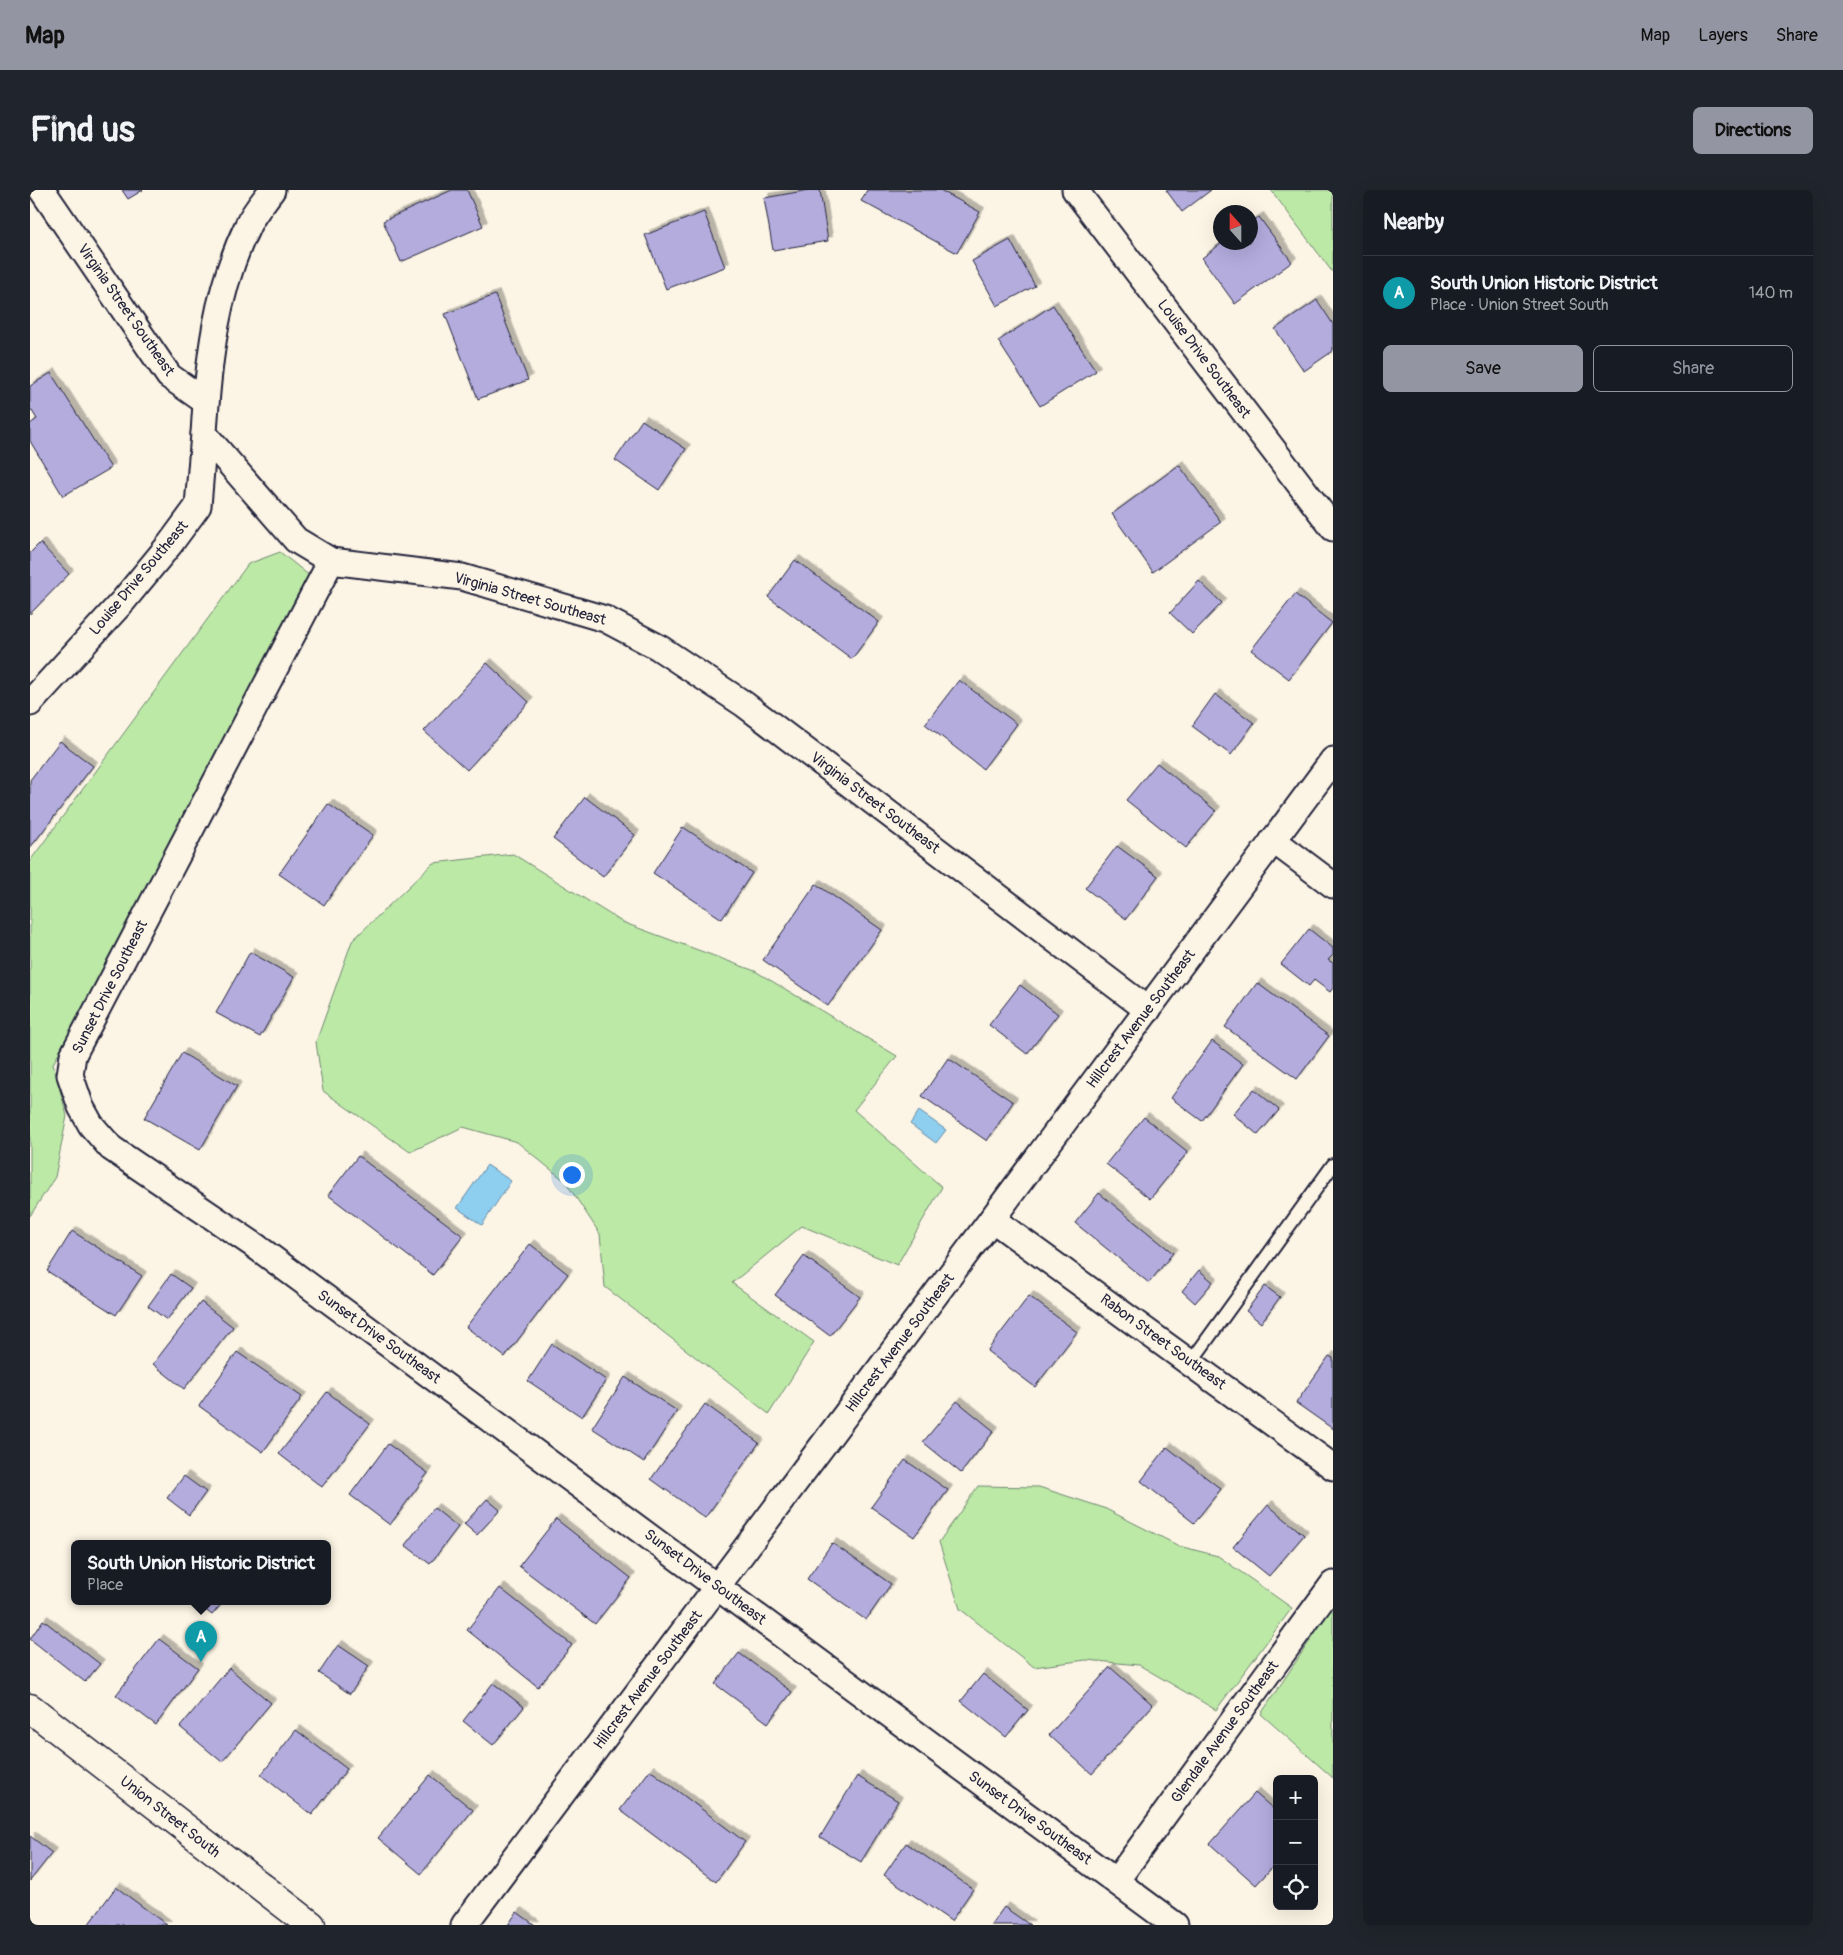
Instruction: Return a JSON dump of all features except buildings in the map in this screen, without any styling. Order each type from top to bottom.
[{"type":"main road","name":"Union Street South","points":[[30,1708],[311,1925]]},
{"type":"street","name":"Virginia Street Southeast","points":[[42,190],[169,376],[206,402]]},
{"type":"street","points":[[204,434],[212,345],[227,274],[248,223],[272,190]]},
{"type":"street","name":"Louise Drive Southeast","points":[[1075,190],[1333,528]]},
{"type":"street","name":"Virginia Street Southeast","points":[[204,434],[296,540],[331,561],[462,577],[605,619],[658,647],[744,704],[1148,1010]]},
{"type":"street","name":"Louise Drive Southeast","points":[[30,703],[123,601],[170,544],[198,506],[204,434]]},
{"type":"street","name":"Sunset Drive Southeast","points":[[331,561],[73,1055],[70,1075],[81,1107],[91,1125],[111,1148],[262,1250],[1175,1925]]},
{"type":"street","name":"Hillcrest Avenue Southeast","points":[[464,1925],[1333,760]]},
{"type":"street","points":[[1273,840],[1333,885]]},
{"type":"street","name":"Rabon Street Southeast","points":[[992,1219],[1333,1467]]},
{"type":"street","name":"Glendale Avenue Southeast","points":[[1116,1881],[1333,1584]]},
{"type":"lane","points":[[1191,1362],[1333,1165]]},
{"type":"green space","points":[[1271,190],[1333,190],[1333,273]]},
{"type":"green space","points":[[280,552],[311,577],[53,1064],[67,1116],[55,1177],[30,1216],[30,861],[248,564]]},
{"type":"green space","points":[[513,854],[622,922],[755,971],[897,1056],[854,1110],[942,1187],[897,1265],[802,1226],[732,1283],[814,1342],[769,1414],[605,1287],[600,1234],[565,1181],[517,1142],[463,1127],[410,1152],[323,1091],[316,1042],[352,941],[433,863]]},
{"type":"green space","points":[[978,1486],[1039,1487],[1104,1508],[1179,1546],[1218,1556],[1292,1608],[1216,1710],[1139,1665],[1086,1660],[1034,1667],[960,1609],[939,1542]]},
{"type":"green space","points":[[1331,1609],[1333,1611],[1333,1778],[1261,1714]]},
{"type":"water","points":[[919,1111],[946,1130],[936,1143],[910,1124]]},
{"type":"water","points":[[487,1165],[511,1181],[482,1225],[457,1208]]},
{"type":"place","name":"South Union Historic District","points":[[201,1662]]}]
